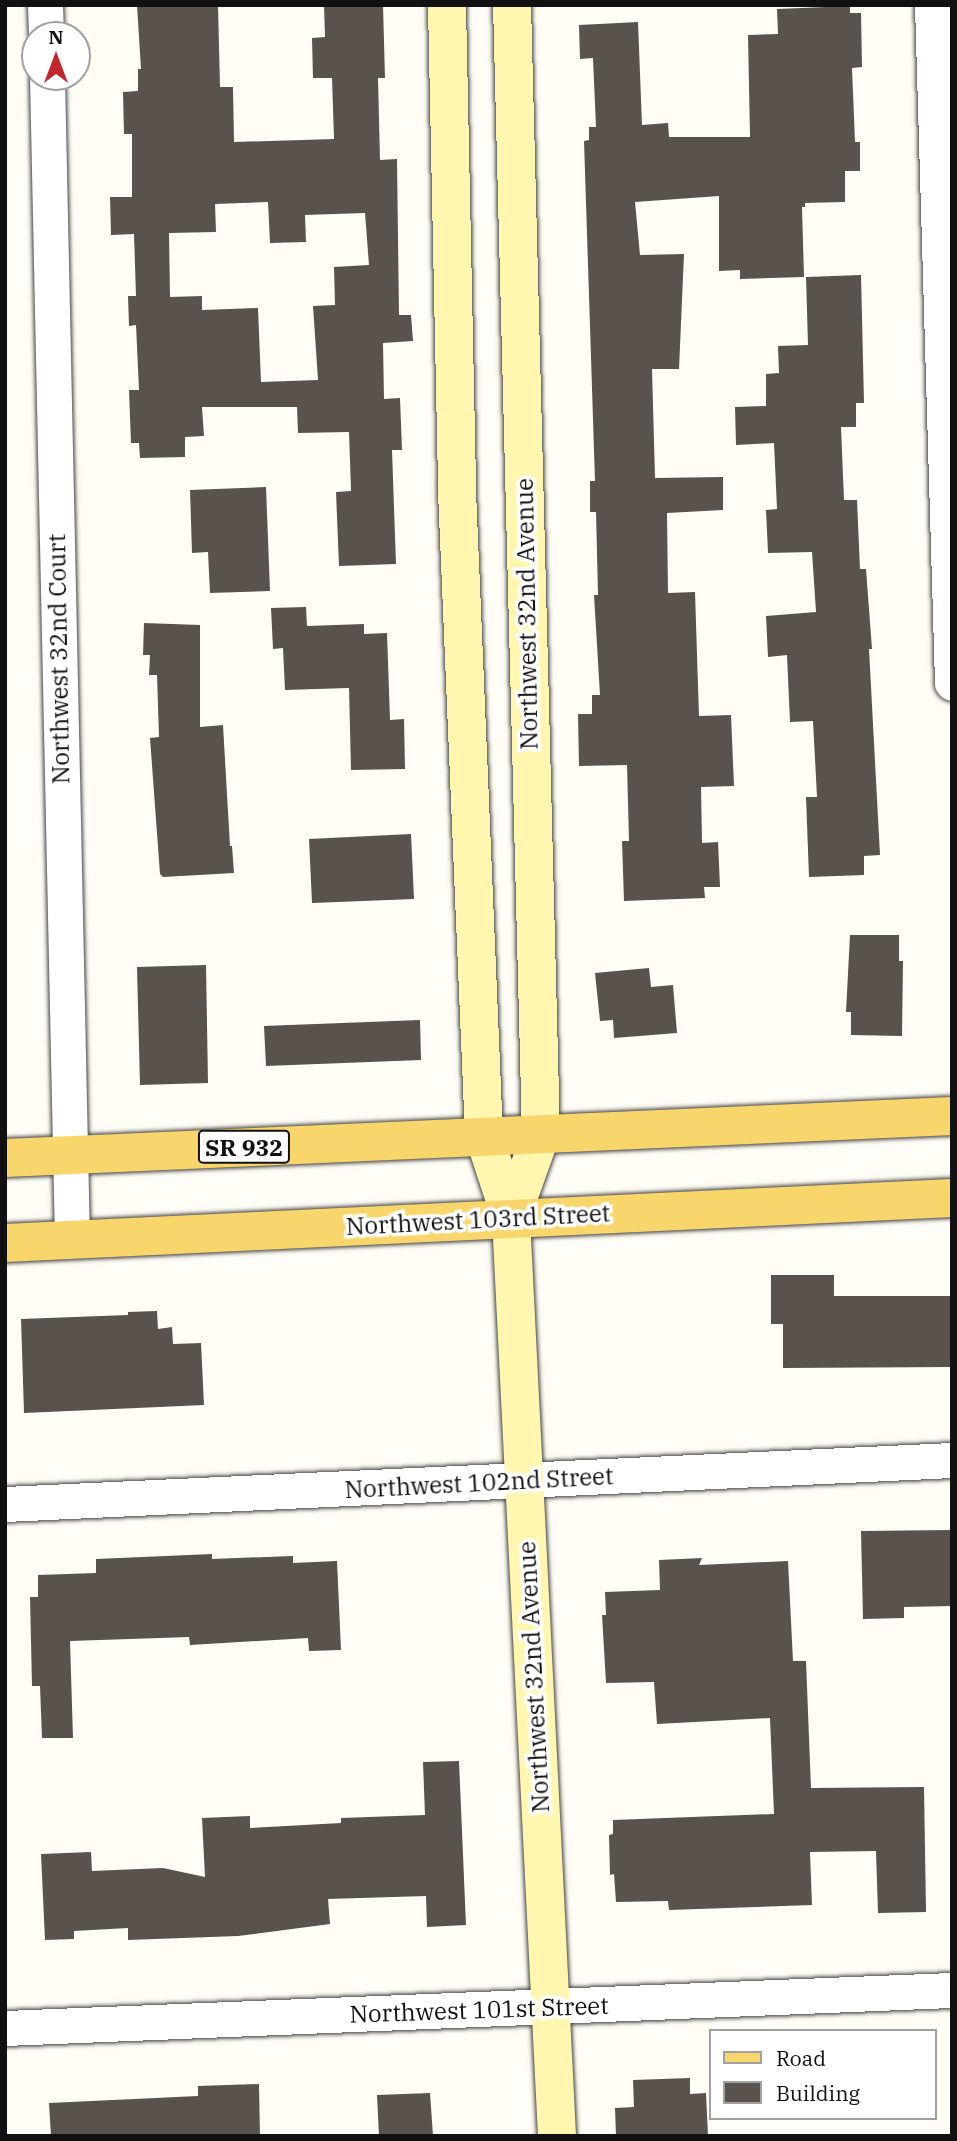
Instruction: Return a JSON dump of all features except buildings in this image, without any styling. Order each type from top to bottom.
[{"type":"main road","name":"Northwest 32nd Avenue","points":[[447,5],[457,491],[484,1136],[511,1219],[557,2136]]},
{"type":"main road","name":"Northwest 32nd Avenue","points":[[511,1219],[541,1134],[512,5]]},
{"type":"main road","name":"SR 932","points":[[5,1158],[952,1116]]},
{"type":"main road","name":"Northwest 103rd Street","points":[[5,1243],[952,1198]]},
{"type":"street","points":[[932,5],[952,683]]},
{"type":"street","name":"Northwest 32nd Court","points":[[47,91],[72,1240]]},
{"type":"street","name":"Northwest 102nd Street","points":[[5,1504],[952,1460]]},
{"type":"street","name":"Northwest 101st Street","points":[[5,2028],[952,1990]]}]
